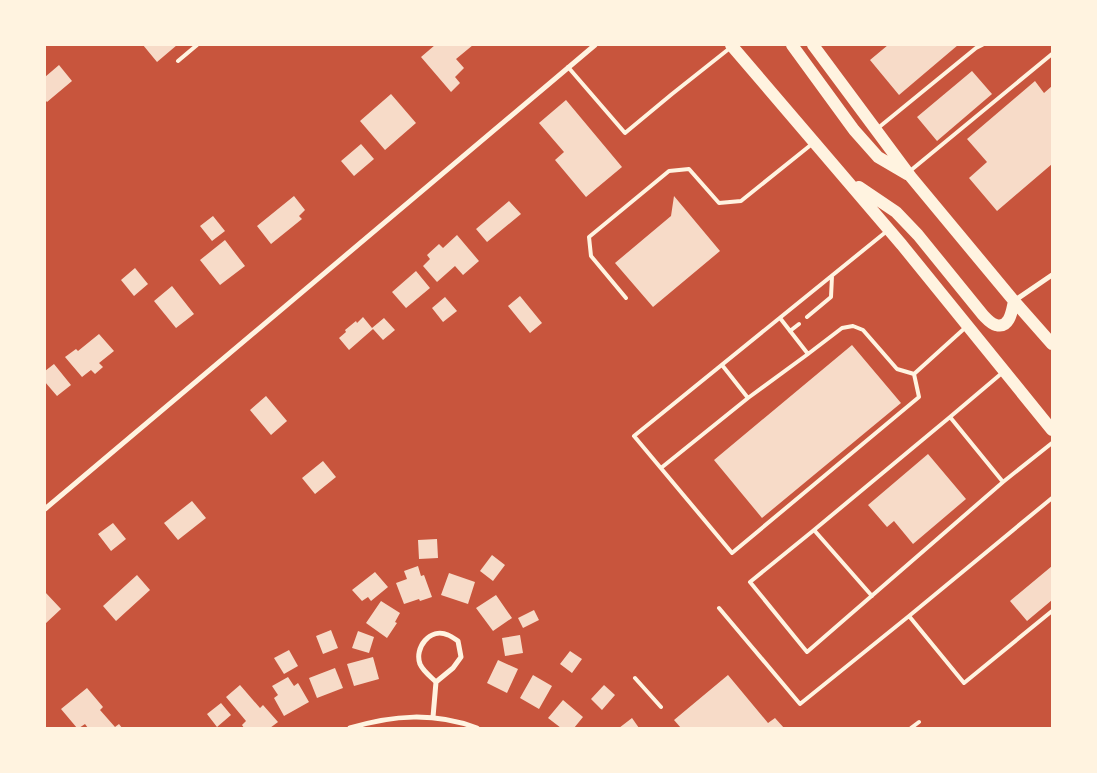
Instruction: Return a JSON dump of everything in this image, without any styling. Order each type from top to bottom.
[{"type":"main road","points":[[792,45],[854,130],[878,157],[910,174]]},
{"type":"main road","points":[[812,45],[910,174],[1014,301],[1052,343]]},
{"type":"main road","points":[[732,46],[889,229],[1052,430]]},
{"type":"main road","points":[[844,178],[896,212],[918,235],[983,315],[990,321],[996,325],[1002,325],[1007,322],[1014,301]]},
{"type":"street","points":[[45,509],[596,45]]},
{"type":"street","points":[[1014,301],[1052,275]]},
{"type":"street","points":[[433,717],[436,682],[453,668],[461,657],[458,641],[448,634],[436,634],[424,640],[418,654],[421,666],[436,682]]},
{"type":"street","points":[[350,728],[373,721],[404,717],[433,717],[460,722],[476,728]]},
{"type":"lane","points":[[178,61],[197,45]]},
{"type":"lane","points":[[876,130],[982,45]]},
{"type":"lane","points":[[568,67],[625,133],[732,46]]},
{"type":"lane","points":[[910,174],[1052,54]]},
{"type":"lane","points":[[626,298],[591,256],[590,237],[618,213],[669,171],[689,169],[718,203],[741,201],[814,142]]},
{"type":"lane","points":[[889,229],[634,436],[732,553],[919,398],[914,374]]},
{"type":"lane","points":[[807,317],[831,297],[832,276]]},
{"type":"lane","points":[[780,318],[808,354]]},
{"type":"lane","points":[[790,331],[799,324]]},
{"type":"lane","points":[[914,374],[968,325]]},
{"type":"lane","points":[[661,468],[748,398],[842,328],[854,326],[863,330],[897,369],[914,374]]},
{"type":"lane","points":[[722,365],[748,398]]},
{"type":"lane","points":[[1004,371],[750,582],[807,652],[1003,482],[1052,443]]},
{"type":"lane","points":[[950,417],[1003,482]]},
{"type":"lane","points":[[719,608],[800,704],[1052,498]]},
{"type":"lane","points":[[814,530],[872,596]]},
{"type":"lane","points":[[909,616],[964,683],[1052,611]]},
{"type":"lane","points":[[636,678],[660,707]]},
{"type":"lane","points":[[911,728],[919,722]]},
{"type":"building","points":[[143,45],[177,45],[157,62]]},
{"type":"building","points":[[435,45],[473,45],[456,59],[464,68],[455,77],[460,83],[451,92],[421,57]]},
{"type":"building","points":[[888,45],[958,45],[899,95],[870,60]]},
{"type":"building","points":[[59,65],[72,81],[47,102],[45,100],[45,77]]},
{"type":"building","points":[[972,71],[992,94],[937,141],[917,117]]},
{"type":"building","points":[[1035,81],[1044,93],[1052,86],[1052,164],[997,211],[969,178],[987,162],[967,139]]},
{"type":"building","points":[[391,94],[416,123],[385,150],[360,121]]},
{"type":"building","points":[[566,100],[622,167],[586,197],[555,160],[564,152],[539,123]]},
{"type":"building","points":[[361,144],[374,159],[354,176],[341,161]]},
{"type":"building","points":[[294,196],[305,210],[299,216],[302,219],[271,244],[257,226]]},
{"type":"building","points":[[674,196],[720,251],[653,307],[615,263],[671,216]]},
{"type":"building","points":[[509,201],[521,214],[487,242],[476,229]]},
{"type":"building","points":[[213,216],[225,231],[212,241],[200,226]]},
{"type":"building","points":[[457,235],[479,261],[463,275],[455,266],[437,282],[423,266],[430,259],[427,255],[439,244],[443,248]]},
{"type":"building","points":[[225,240],[245,266],[220,285],[200,260]]},
{"type":"building","points":[[135,268],[148,284],[134,296],[121,280]]},
{"type":"building","points":[[416,271],[430,288],[406,308],[392,292]]},
{"type":"building","points":[[172,286],[194,314],[176,328],[154,301]]},
{"type":"building","points":[[520,296],[542,323],[530,333],[508,306]]},
{"type":"building","points":[[445,297],[457,311],[443,322],[432,308]]},
{"type":"building","points":[[363,317],[372,328],[384,318],[395,330],[383,340],[373,329],[349,350],[339,338],[346,332],[345,330]]},
{"type":"building","points":[[99,334],[114,351],[99,363],[103,367],[95,374],[91,370],[82,377],[65,357],[76,349],[78,351]]},
{"type":"building","points":[[852,345],[901,403],[762,518],[714,460]]},
{"type":"building","points":[[54,364],[71,385],[57,396],[45,382],[45,371]]},
{"type":"building","points":[[266,396],[287,421],[271,435],[250,410]]},
{"type":"building","points":[[928,454],[966,499],[913,544],[894,521],[887,527],[868,505]]},
{"type":"building","points":[[323,461],[336,477],[315,494],[302,478]]},
{"type":"building","points":[[192,501],[206,518],[178,540],[164,523]]},
{"type":"building","points":[[113,523],[126,539],[111,551],[98,534]]},
{"type":"building","points":[[437,539],[438,558],[419,559],[418,540]]},
{"type":"building","points":[[492,555],[505,565],[493,581],[480,571]]},
{"type":"building","points":[[418,566],[421,576],[424,575],[432,597],[404,604],[396,583],[407,579],[404,571]]},
{"type":"building","points":[[1052,566],[1052,600],[1027,621],[1010,601]]},
{"type":"building","points":[[375,572],[388,587],[371,601],[368,597],[362,601],[352,590]]},
{"type":"building","points":[[449,573],[475,582],[468,604],[441,595]]},
{"type":"building","points":[[137,575],[150,590],[116,621],[103,606]]},
{"type":"building","points":[[45,592],[61,609],[45,624]]},
{"type":"building","points":[[496,595],[512,618],[493,631],[476,608]]},
{"type":"building","points":[[381,601],[400,613],[395,622],[397,623],[387,638],[366,623]]},
{"type":"building","points":[[534,610],[539,620],[523,628],[518,618]]},
{"type":"building","points":[[331,630],[338,648],[323,654],[316,636]]},
{"type":"building","points":[[358,631],[374,637],[369,653],[352,648]]},
{"type":"building","points":[[520,635],[523,653],[505,656],[502,638]]},
{"type":"building","points":[[289,650],[298,666],[284,674],[274,658]]},
{"type":"building","points":[[570,651],[582,659],[572,673],[560,664]]},
{"type":"building","points":[[373,657],[379,679],[354,686],[347,664]]},
{"type":"building","points":[[498,660],[518,669],[507,693],[487,683]]},
{"type":"building","points":[[335,668],[343,688],[317,698],[309,678]]},
{"type":"building","points":[[533,675],[552,686],[539,709],[520,698]]},
{"type":"building","points":[[728,675],[768,723],[775,718],[784,728],[681,728],[674,720]]},
{"type":"building","points":[[288,677],[294,686],[298,683],[309,702],[284,716],[274,698],[278,695],[272,686]]},
{"type":"building","points":[[240,685],[260,708],[263,705],[278,722],[270,728],[244,728],[242,725],[246,721],[226,697]]},
{"type":"building","points":[[604,685],[615,695],[602,710],[591,699]]},
{"type":"building","points":[[87,688],[103,707],[100,710],[115,727],[119,724],[122,728],[88,728],[85,724],[77,728],[61,709]]},
{"type":"building","points":[[563,700],[583,717],[574,728],[561,728],[548,718]]},
{"type":"building","points":[[221,703],[231,715],[217,727],[207,714]]},
{"type":"building","points":[[632,718],[639,728],[619,728]]}]
